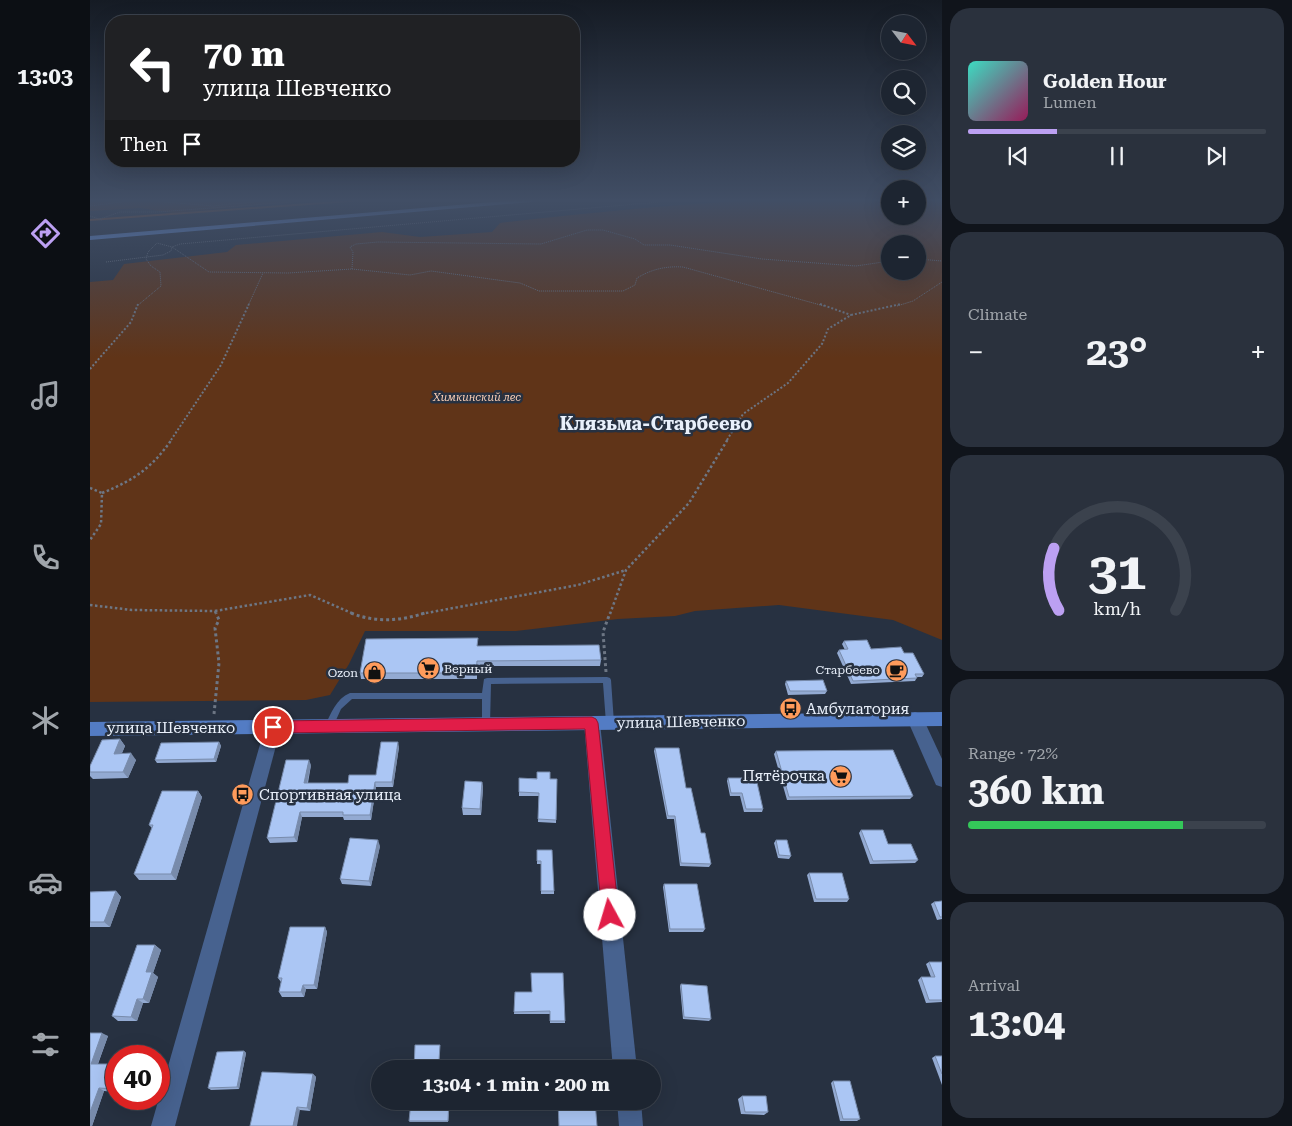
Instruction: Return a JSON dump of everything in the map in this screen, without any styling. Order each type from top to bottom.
[{"type":"main road","name":"улица Шевченко","points":[[90,729],[942,719]]},
{"type":"street","points":[[915,719],[942,779]]},
{"type":"street","points":[[601,723],[624,1060]]},
{"type":"street","points":[[163,1126],[273,727]]},
{"type":"street","points":[[629,1110],[631,1126]]},
{"type":"lane","points":[[486,724],[487,681],[607,680],[601,723]]},
{"type":"lane","points":[[329,726],[338,706],[350,696],[486,696]]},
{"type":"path","points":[[90,369],[131,322],[132,312],[138,303],[154,294],[161,286],[160,272],[149,266],[146,258],[147,253]]},
{"type":"path","points":[[106,262],[146,258],[168,253]]},
{"type":"path","points":[[180,253],[208,272],[263,273],[352,269],[410,275],[431,270],[520,283],[539,291],[623,291],[635,285],[637,278],[648,271],[671,265],[691,268],[810,301],[851,315]]},
{"type":"path","points":[[352,269],[353,253]]},
{"type":"path","points":[[723,253],[762,258],[856,266],[881,263]]},
{"type":"path","points":[[926,260],[942,261]]},
{"type":"path","points":[[90,488],[102,493],[133,480],[160,457],[221,365],[263,273]]},
{"type":"path","points":[[607,680],[603,632],[626,570],[689,503],[743,414],[788,384],[822,344],[828,329],[851,315],[878,311],[913,301],[942,282]]},
{"type":"path","points":[[90,540],[101,524],[102,493]]},
{"type":"path","points":[[90,605],[132,610],[215,611],[310,595],[366,620],[402,620],[431,611],[578,585],[626,570]]},
{"type":"path","points":[[213,728],[219,663],[215,628],[219,620],[215,611]]},
{"type":"green space","name":"Химкинский лес","points":[[222,253],[881,253],[881,280],[926,280],[926,253],[942,253],[942,640],[893,620],[779,605],[695,611],[675,616],[618,619],[516,631],[365,631],[349,664],[330,695],[306,700],[90,702],[90,282],[113,280],[124,264]]},
{"type":"building","points":[[478,638],[477,646],[599,645],[601,660],[477,661],[476,673],[360,673],[366,639]]},
{"type":"building","points":[[867,640],[871,649],[901,647],[904,653],[913,653],[924,674],[915,674],[917,678],[853,681],[839,650],[848,649],[844,641]]},
{"type":"building","points":[[823,680],[827,691],[790,691],[786,681]]},
{"type":"building","points":[[120,739],[114,754],[131,753],[123,772],[90,772],[90,766],[102,740]]},
{"type":"building","points":[[219,742],[214,759],[155,760],[161,743]]},
{"type":"building","points":[[381,742],[398,742],[392,782],[375,782],[370,815],[343,815],[343,812],[300,812],[294,837],[267,838],[286,760],[309,760],[304,783],[348,783],[349,775],[376,775]]},
{"type":"building","points":[[655,748],[679,748],[686,788],[691,788],[701,833],[705,833],[711,864],[681,863],[675,816],[668,816]]},
{"type":"building","name":"Пятёрочка","points":[[893,750],[913,796],[789,797],[776,751]]},
{"type":"building","points":[[537,772],[550,772],[550,779],[557,779],[556,820],[538,819],[539,793],[519,792],[519,778],[537,779]]},
{"type":"building","points":[[728,778],[756,778],[763,809],[746,809],[742,793],[731,793]]},
{"type":"building","points":[[465,781],[482,782],[480,809],[462,808]]},
{"type":"building","points":[[162,791],[198,791],[171,874],[134,874],[153,825],[149,825]]},
{"type":"building","points":[[861,830],[883,830],[888,844],[911,844],[918,860],[873,861]]},
{"type":"building","points":[[350,838],[378,840],[369,881],[340,879]]},
{"type":"building","points":[[776,840],[787,840],[791,856],[779,855]]},
{"type":"building","points":[[537,850],[552,850],[554,891],[541,891],[541,861],[537,861]]},
{"type":"building","points":[[809,873],[842,873],[849,899],[816,899]]},
{"type":"building","points":[[664,884],[697,884],[705,929],[670,929]]},
{"type":"building","points":[[116,891],[104,922],[90,922],[90,892]]},
{"type":"building","points":[[942,901],[942,917],[940,917],[934,902]]},
{"type":"building","points":[[290,927],[325,927],[314,985],[303,985],[301,992],[279,992],[282,978],[278,978]]},
{"type":"building","points":[[137,945],[155,945],[146,972],[152,972],[143,999],[137,999],[131,1017],[112,1016]]},
{"type":"building","points":[[929,962],[942,962],[942,1000],[929,1000],[921,977],[935,977]]},
{"type":"building","points":[[531,973],[563,973],[565,1021],[550,1021],[550,1011],[514,1012],[515,992],[532,992]]},
{"type":"building","points":[[681,984],[707,986],[711,1019],[684,1017]]},
{"type":"building","points":[[90,1033],[102,1033],[91,1064],[105,1064],[105,1088],[99,1088],[90,1112]]},
{"type":"building","points":[[415,1045],[440,1045],[439,1060],[414,1060]]},
{"type":"building","points":[[244,1051],[237,1087],[208,1088],[217,1052]]},
{"type":"building","points":[[935,1056],[942,1056],[942,1074]]},
{"type":"building","points":[[262,1072],[313,1074],[307,1108],[297,1107],[293,1126],[250,1126]]},
{"type":"building","points":[[833,1081],[850,1081],[860,1119],[843,1119]]},
{"type":"building","points":[[742,1096],[766,1096],[768,1112],[745,1112]]},
{"type":"building","points":[[410,1110],[449,1110],[448,1121],[409,1121]]},
{"type":"building","points":[[558,1110],[596,1110],[597,1126],[559,1126]]},
{"type":"place","name":"Верный","points":[[428,669]]},
{"type":"place","name":"Старбеево","points":[[896,670]]},
{"type":"place","name":"Ozon","points":[[374,673]]},
{"type":"place","name":"Амбулатория","points":[[790,709]]},
{"type":"place","name":"Пятёрочка","points":[[841,776]]},
{"type":"place","name":"Спортивная улица","points":[[243,795]]},
{"type":"district","name":"Клязьма-Старбеево","points":[[656,424]]},
{"type":"route","points":[[273,727],[592,723],[610,915]]}]
